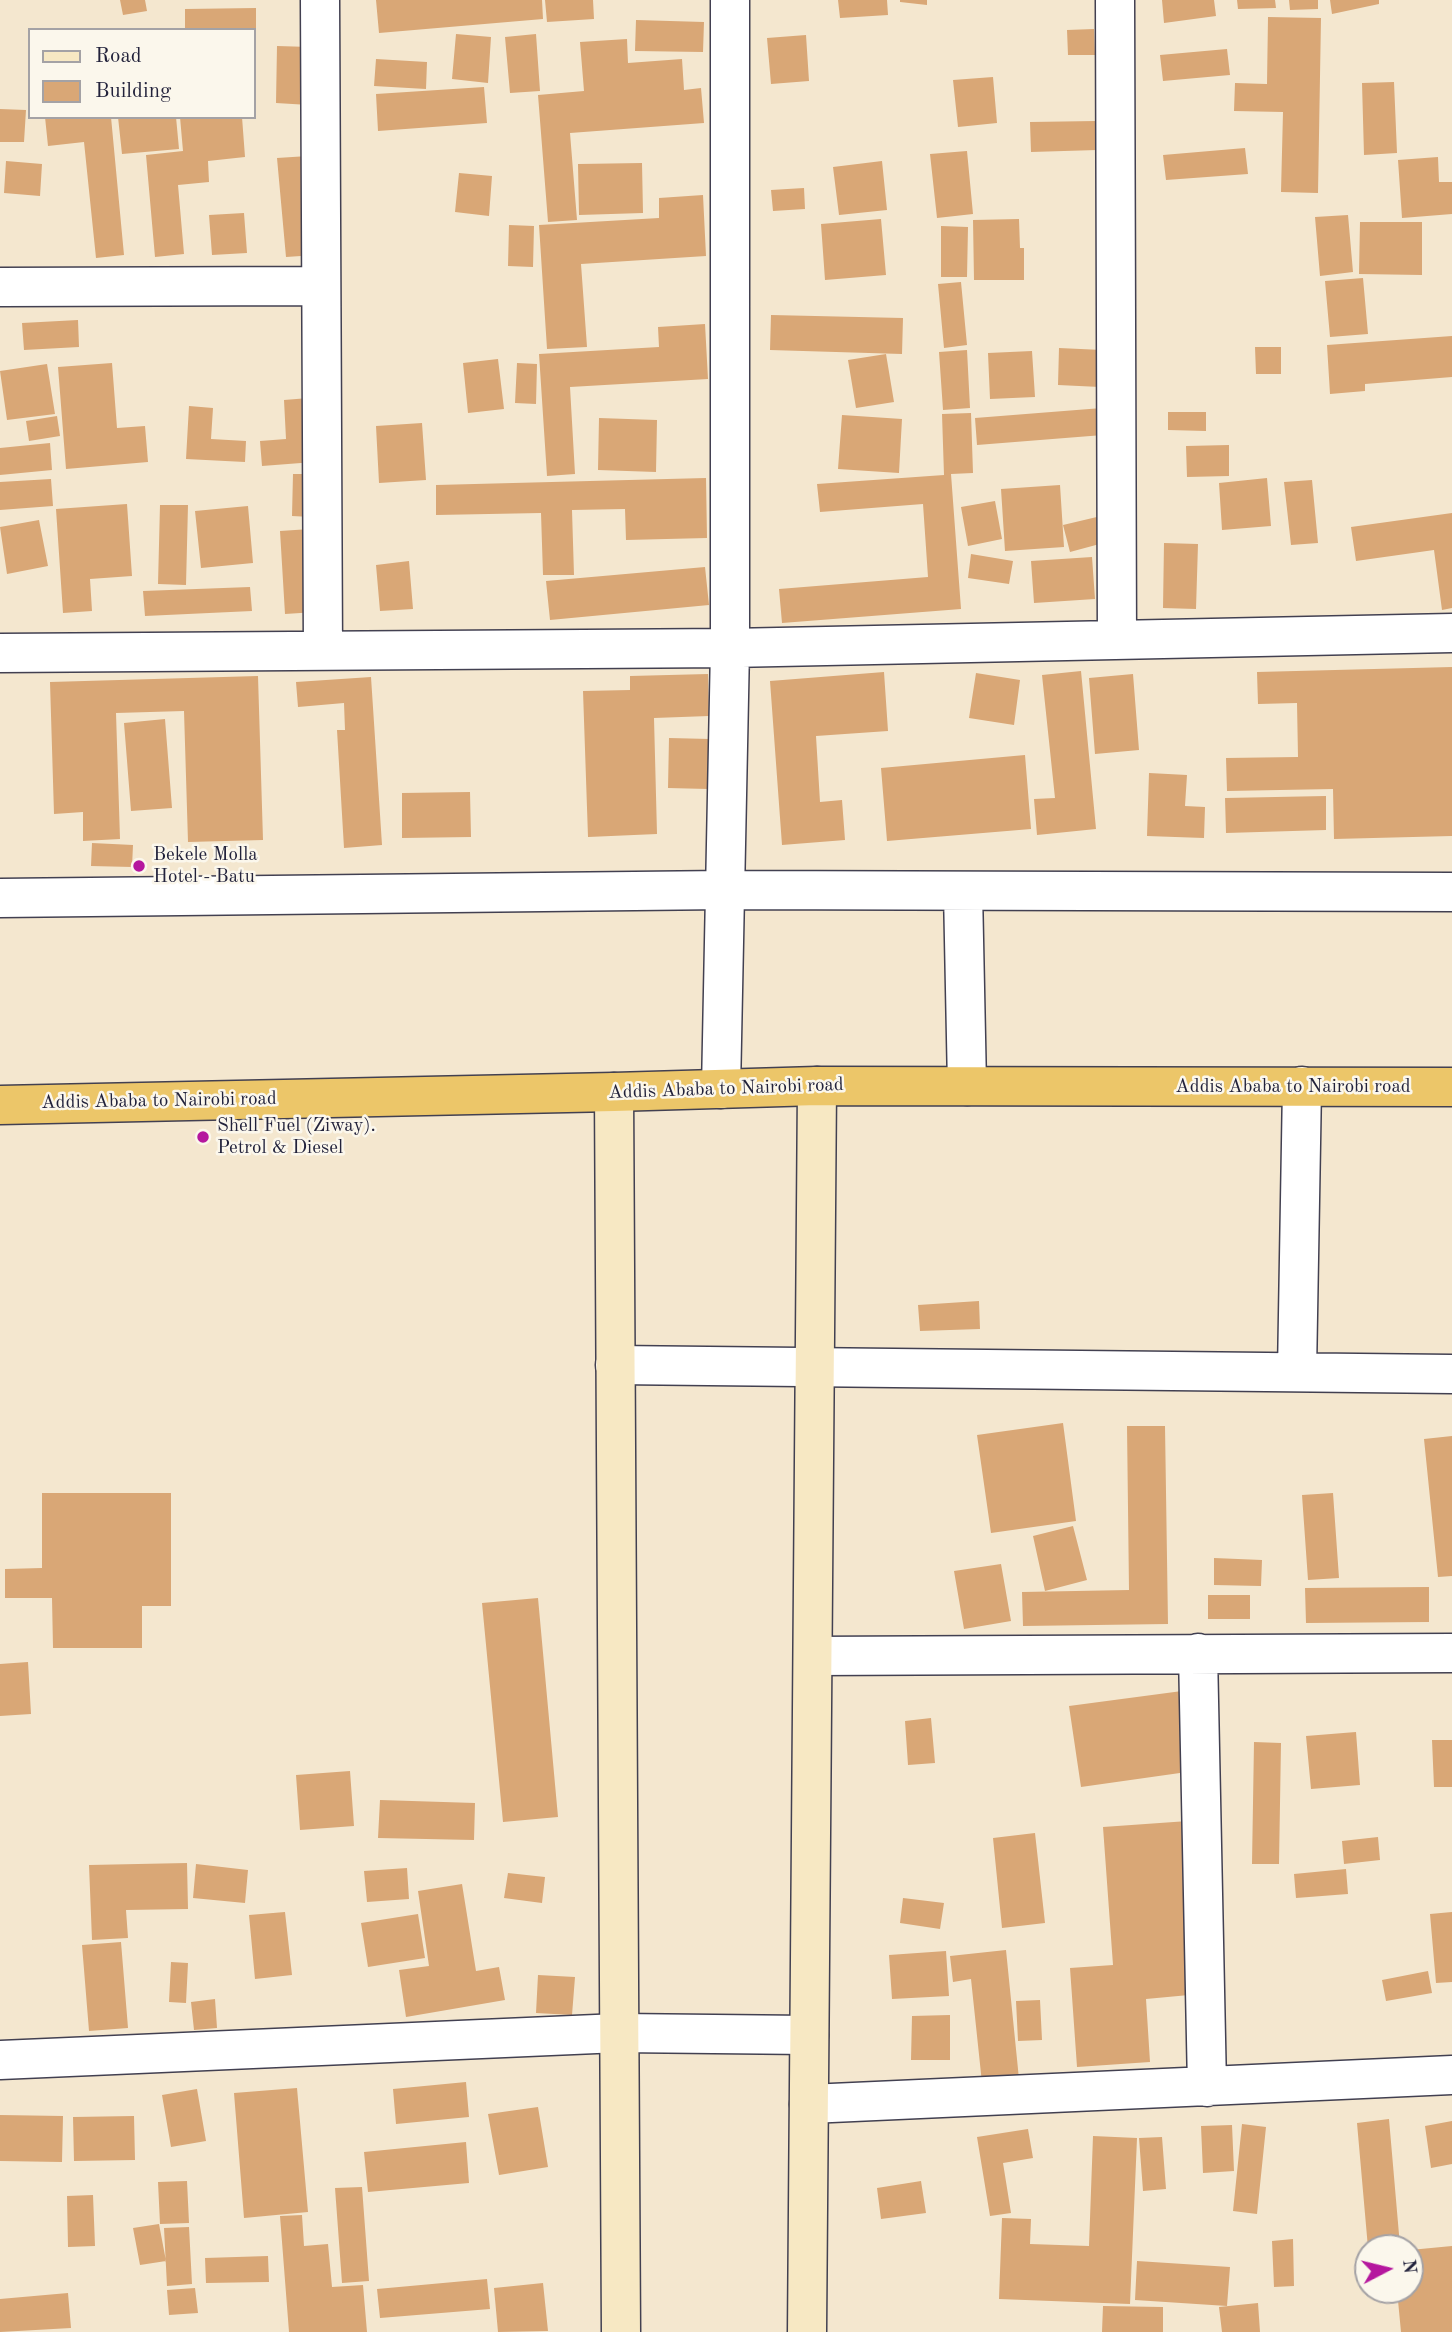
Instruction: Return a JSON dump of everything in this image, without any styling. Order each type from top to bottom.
[{"type":"highway","name":"Addis Ababa to Nairobi road","points":[[0,1105],[817,1086],[1452,1087]]},
{"type":"street","points":[[320,0],[323,651]]},
{"type":"street","points":[[721,1089],[730,648],[730,0]]},
{"type":"street","points":[[1115,0],[1117,640]]},
{"type":"street","points":[[0,287],[321,286]]},
{"type":"street","points":[[0,653],[730,648],[1452,633]]},
{"type":"street","points":[[0,898],[725,890],[1452,892]]},
{"type":"street","points":[[963,891],[967,1086]]},
{"type":"street","points":[[807,2332],[817,1086]]},
{"type":"street","points":[[1297,1372],[1301,1087]]},
{"type":"street","points":[[614,1092],[621,2332]]},
{"type":"street","points":[[615,1365],[1452,1374]]},
{"type":"street","points":[[1198,1653],[1207,2087]]},
{"type":"street","points":[[813,1656],[1452,1653]]},
{"type":"street","points":[[0,2060],[619,2034],[809,2035]]},
{"type":"street","points":[[809,2104],[1452,2075]]},
{"type":"building","points":[[120,0],[145,0],[147,11],[123,15]]},
{"type":"building","points":[[376,0],[542,0],[543,19],[379,33]]},
{"type":"building","points":[[545,0],[593,0],[594,19],[547,22]]},
{"type":"building","points":[[838,0],[887,0],[888,15],[840,18]]},
{"type":"building","points":[[927,0],[927,5],[900,2]]},
{"type":"building","points":[[1162,0],[1214,0],[1216,16],[1164,23]]},
{"type":"building","points":[[1237,0],[1275,0],[1276,8],[1238,9]]},
{"type":"building","points":[[1289,0],[1318,0],[1318,9],[1290,10]]},
{"type":"building","points":[[1330,0],[1379,0],[1379,4],[1332,14]]},
{"type":"building","points":[[256,8],[256,28],[185,28],[185,9]]},
{"type":"building","points":[[1268,17],[1321,18],[1318,193],[1281,192],[1283,112],[1234,111],[1235,83],[1267,84]]},
{"type":"building","points":[[636,20],[704,22],[703,52],[635,51]]},
{"type":"building","points":[[1094,29],[1095,55],[1068,55],[1067,30]]},
{"type":"building","points":[[456,34],[491,37],[488,83],[452,79]]},
{"type":"building","points":[[536,34],[540,91],[510,93],[505,37]]},
{"type":"building","points":[[806,35],[809,81],[771,84],[767,38]]},
{"type":"building","points":[[627,39],[628,63],[682,59],[684,90],[701,88],[704,123],[570,133],[577,220],[548,222],[538,95],[584,91],[580,42]]},
{"type":"building","points":[[277,46],[310,47],[309,105],[276,103]]},
{"type":"building","points":[[1227,49],[1230,75],[1163,81],[1160,55]]},
{"type":"building","points":[[376,59],[427,62],[426,89],[374,86]]},
{"type":"building","points":[[993,77],[997,123],[958,127],[953,80]]},
{"type":"building","points":[[1394,82],[1397,153],[1364,155],[1362,83]]},
{"type":"building","points":[[484,87],[487,123],[378,131],[376,94]]},
{"type":"building","points":[[0,109],[26,110],[24,142],[0,142]]},
{"type":"building","points":[[45,119],[111,119],[124,255],[96,258],[84,142],[48,146]]},
{"type":"building","points":[[118,119],[176,119],[179,149],[122,154]]},
{"type":"building","points":[[180,119],[242,119],[245,157],[208,161],[209,182],[178,185],[184,254],[155,257],[146,155],[183,151]]},
{"type":"building","points":[[1096,121],[1097,150],[1031,152],[1030,122]]},
{"type":"building","points":[[1245,148],[1248,174],[1166,180],[1163,155]]},
{"type":"building","points":[[967,151],[973,214],[937,218],[930,154]]},
{"type":"building","points":[[308,156],[316,255],[286,257],[277,158]]},
{"type":"building","points":[[1438,157],[1439,182],[1452,182],[1452,214],[1402,218],[1398,160]]},
{"type":"building","points":[[6,161],[42,164],[40,196],[4,193]]},
{"type":"building","points":[[882,161],[887,210],[839,215],[833,167]]},
{"type":"building","points":[[642,163],[643,213],[579,215],[578,164]]},
{"type":"building","points":[[459,173],[492,176],[489,216],[455,212]]},
{"type":"building","points":[[804,188],[805,209],[773,211],[771,190]]},
{"type":"building","points":[[703,195],[706,256],[581,264],[587,347],[547,349],[539,225],[659,218],[659,198]]},
{"type":"building","points":[[244,213],[247,253],[212,255],[209,215]]},
{"type":"building","points":[[1348,215],[1353,272],[1320,276],[1315,217]]},
{"type":"building","points":[[881,219],[886,275],[825,280],[821,224]]},
{"type":"building","points":[[1019,219],[1020,248],[1024,248],[1024,280],[974,280],[973,220]]},
{"type":"building","points":[[1360,222],[1422,222],[1422,275],[1359,274]]},
{"type":"building","points":[[509,225],[534,226],[533,267],[508,266]]},
{"type":"building","points":[[941,226],[968,227],[967,277],[941,277]]},
{"type":"building","points":[[1363,278],[1368,334],[1330,337],[1325,281]]},
{"type":"building","points":[[961,282],[967,345],[944,348],[938,284]]},
{"type":"building","points":[[771,315],[903,318],[902,354],[770,350]]},
{"type":"building","points":[[78,320],[79,347],[24,350],[22,323]]},
{"type":"building","points":[[705,324],[708,379],[570,387],[575,474],[547,476],[539,354],[659,347],[658,327]]},
{"type":"building","points":[[1452,336],[1452,377],[1365,384],[1365,391],[1330,394],[1327,345]]},
{"type":"building","points":[[1255,347],[1281,347],[1281,374],[1256,374]]},
{"type":"building","points":[[1059,348],[1102,350],[1100,387],[1058,385]]},
{"type":"building","points":[[967,350],[970,408],[943,410],[939,352]]},
{"type":"building","points":[[1032,351],[1035,397],[990,399],[988,353]]},
{"type":"building","points":[[886,354],[894,402],[856,408],[848,360]]},
{"type":"building","points":[[498,359],[504,409],[468,413],[463,363]]},
{"type":"building","points":[[112,363],[117,428],[145,426],[148,462],[66,469],[58,367]]},
{"type":"building","points":[[517,363],[537,364],[536,404],[515,403]]},
{"type":"building","points":[[47,364],[55,414],[7,420],[0,371]]},
{"type":"building","points":[[309,398],[314,462],[262,466],[260,441],[286,439],[284,400]]},
{"type":"building","points":[[189,406],[213,408],[211,439],[246,441],[245,462],[186,459]]},
{"type":"building","points":[[1102,408],[1103,435],[977,445],[975,418]]},
{"type":"building","points":[[1168,412],[1206,412],[1206,431],[1168,430]]},
{"type":"building","points":[[971,413],[973,473],[951,474],[961,609],[782,623],[779,589],[928,577],[923,504],[820,512],[817,484],[944,475],[942,414]]},
{"type":"building","points":[[842,415],[902,419],[899,473],[838,469]]},
{"type":"building","points":[[57,416],[60,436],[29,441],[26,421]]},
{"type":"building","points":[[599,418],[657,420],[656,472],[598,470]]},
{"type":"building","points":[[422,423],[426,480],[379,483],[376,426]]},
{"type":"building","points":[[50,443],[52,470],[0,475],[0,448]]},
{"type":"building","points":[[1229,445],[1229,476],[1187,477],[1186,446]]},
{"type":"building","points":[[293,474],[312,474],[311,517],[292,516]]},
{"type":"building","points":[[706,478],[707,538],[626,540],[625,509],[572,510],[574,575],[543,575],[541,513],[436,515],[436,485]]},
{"type":"building","points":[[1267,478],[1271,526],[1222,530],[1219,483]]},
{"type":"building","points":[[51,479],[53,506],[0,510],[0,482]]},
{"type":"building","points":[[1312,480],[1318,543],[1291,545],[1284,482]]},
{"type":"building","points":[[1060,485],[1064,547],[1005,551],[1001,489]]},
{"type":"building","points":[[995,501],[1002,539],[968,546],[961,507]]},
{"type":"building","points":[[127,504],[132,576],[90,579],[92,611],[63,613],[56,509]]},
{"type":"building","points":[[160,505],[188,505],[186,585],[158,584]]},
{"type":"building","points":[[248,506],[253,563],[201,568],[195,511]]},
{"type":"building","points":[[1452,513],[1452,608],[1442,610],[1434,550],[1356,561],[1351,527]]},
{"type":"building","points":[[1101,516],[1107,542],[1070,552],[1063,525]]},
{"type":"building","points":[[39,520],[48,566],[7,574],[0,527]]},
{"type":"building","points":[[310,529],[316,612],[285,614],[280,531]]},
{"type":"building","points":[[1164,543],[1198,544],[1196,609],[1163,608]]},
{"type":"building","points":[[971,554],[1013,561],[1009,584],[968,578]]},
{"type":"building","points":[[1092,557],[1095,599],[1034,603],[1031,561]]},
{"type":"building","points":[[409,561],[413,609],[380,611],[376,565]]},
{"type":"building","points":[[705,567],[709,605],[550,620],[546,581]]},
{"type":"building","points":[[250,587],[252,611],[145,616],[143,591]]},
{"type":"building","points":[[1452,667],[1452,836],[1334,839],[1333,789],[1227,791],[1226,758],[1298,757],[1297,703],[1258,704],[1257,672]]},
{"type":"building","points":[[1081,671],[1096,829],[1037,835],[1034,799],[1055,798],[1042,675]]},
{"type":"building","points":[[884,672],[888,731],[816,736],[820,802],[842,800],[845,840],[782,845],[770,681]]},
{"type":"building","points":[[976,673],[1020,680],[1014,725],[969,718]]},
{"type":"building","points":[[708,674],[709,716],[654,718],[657,834],[588,837],[583,691],[630,690],[630,676]]},
{"type":"building","points":[[1133,674],[1139,750],[1095,754],[1089,678]]},
{"type":"building","points":[[258,676],[263,840],[188,842],[184,711],[116,713],[120,839],[83,841],[83,812],[54,814],[50,682]]},
{"type":"building","points":[[371,677],[382,845],[344,848],[337,730],[345,730],[344,703],[298,707],[296,682]]},
{"type":"building","points":[[165,719],[172,808],[131,811],[124,723]]},
{"type":"building","points":[[669,738],[710,739],[708,789],[668,788]]},
{"type":"building","points":[[1025,755],[1031,829],[887,841],[881,768]]},
{"type":"building","points":[[1149,773],[1187,775],[1185,806],[1205,807],[1204,838],[1147,836]]},
{"type":"building","points":[[470,792],[471,837],[402,838],[402,793]]},
{"type":"building","points":[[1326,796],[1326,830],[1226,833],[1225,798]]},
{"type":"building","points":[[92,843],[133,845],[132,867],[91,866]]},
{"type":"building","points":[[979,1301],[980,1329],[920,1331],[918,1305]]},
{"type":"building","points":[[1063,1423],[1076,1521],[991,1533],[977,1435]]},
{"type":"building","points":[[1127,1426],[1165,1426],[1168,1624],[1023,1626],[1022,1592],[1129,1590]]},
{"type":"building","points":[[1452,1436],[1452,1576],[1438,1577],[1424,1439]]},
{"type":"building","points":[[42,1493],[171,1493],[171,1606],[142,1606],[142,1648],[53,1648],[52,1598],[5,1598],[5,1569],[42,1568]]},
{"type":"building","points":[[1333,1493],[1339,1578],[1308,1580],[1302,1495]]},
{"type":"building","points":[[1073,1526],[1087,1580],[1045,1591],[1033,1536]]},
{"type":"building","points":[[1214,1558],[1262,1560],[1261,1586],[1214,1585]]},
{"type":"building","points":[[1001,1564],[1011,1621],[964,1629],[954,1571]]},
{"type":"building","points":[[1429,1587],[1429,1622],[1306,1623],[1305,1588]]},
{"type":"building","points":[[1208,1595],[1250,1595],[1250,1619],[1208,1619]]},
{"type":"building","points":[[538,1598],[558,1817],[503,1822],[482,1603]]},
{"type":"building","points":[[28,1662],[31,1714],[0,1716],[0,1664]]},
{"type":"building","points":[[1182,1691],[1194,1771],[1081,1787],[1069,1706]]},
{"type":"building","points":[[931,1718],[935,1763],[908,1765],[905,1721]]},
{"type":"building","points":[[1356,1732],[1360,1785],[1311,1789],[1306,1736]]},
{"type":"building","points":[[1432,1740],[1452,1740],[1452,1787],[1434,1787]]},
{"type":"building","points":[[1254,1742],[1281,1743],[1279,1864],[1252,1864]]},
{"type":"building","points":[[350,1771],[354,1826],[300,1830],[296,1775]]},
{"type":"building","points":[[380,1800],[475,1803],[474,1840],[378,1838]]},
{"type":"building","points":[[1188,1821],[1189,1995],[1146,1999],[1150,2062],[1077,2067],[1070,1968],[1113,1965],[1103,1827]]},
{"type":"building","points":[[1035,1833],[1045,1923],[1002,1928],[993,1838]]},
{"type":"building","points":[[1378,1837],[1380,1860],[1344,1864],[1342,1841]]},
{"type":"building","points":[[187,1863],[188,1909],[126,1910],[128,1938],[92,1940],[89,1865]]},
{"type":"building","points":[[196,1864],[248,1870],[245,1903],[193,1898]]},
{"type":"building","points":[[407,1868],[409,1899],[367,1902],[364,1871]]},
{"type":"building","points":[[1346,1869],[1348,1894],[1296,1898],[1294,1874]]},
{"type":"building","points":[[508,1873],[545,1877],[542,1903],[504,1898]]},
{"type":"building","points":[[462,1884],[476,1971],[499,1967],[505,2000],[406,2017],[399,1970],[429,1966],[418,1891]]},
{"type":"building","points":[[903,1898],[944,1903],[940,1929],[900,1923]]},
{"type":"building","points":[[285,1912],[292,1975],[255,1979],[249,1915]]},
{"type":"building","points":[[1452,1912],[1452,1982],[1436,1983],[1430,1914]]},
{"type":"building","points":[[418,1914],[425,1958],[368,1967],[361,1923]]},
{"type":"building","points":[[121,1942],[128,2028],[89,2031],[82,1945]]},
{"type":"building","points":[[1006,1950],[1019,2079],[982,2083],[971,1979],[953,1982],[950,1956]]},
{"type":"building","points":[[946,1951],[949,1996],[892,1999],[889,1955]]},
{"type":"building","points":[[171,1962],[188,1963],[186,2003],[169,2002]]},
{"type":"building","points":[[1428,1971],[1432,1993],[1386,2001],[1382,1980]]},
{"type":"building","points":[[538,1975],[575,1977],[572,2015],[536,2013]]},
{"type":"building","points":[[215,1999],[217,2028],[194,2030],[191,2002]]},
{"type":"building","points":[[1040,2000],[1042,2040],[1018,2041],[1016,2001]]},
{"type":"building","points":[[950,2015],[950,2060],[911,2060],[912,2016]]},
{"type":"building","points":[[466,2082],[469,2117],[396,2124],[393,2089]]},
{"type":"building","points":[[297,2088],[308,2212],[244,2218],[234,2093]]},
{"type":"building","points":[[197,2089],[206,2141],[171,2147],[162,2095]]},
{"type":"building","points":[[538,2107],[548,2167],[499,2175],[488,2114]]},
{"type":"building","points":[[0,2115],[63,2116],[62,2162],[0,2161]]},
{"type":"building","points":[[134,2116],[135,2160],[74,2161],[73,2117]]},
{"type":"building","points":[[1389,2119],[1399,2234],[1367,2234],[1357,2123]]},
{"type":"building","points":[[1452,2121],[1452,2164],[1431,2168],[1425,2126]]},
{"type":"building","points":[[1242,2124],[1266,2127],[1257,2214],[1233,2211]]},
{"type":"building","points":[[1232,2125],[1234,2171],[1203,2173],[1201,2126]]},
{"type":"building","points":[[1028,2129],[1033,2158],[1003,2163],[1011,2213],[990,2216],[977,2137]]},
{"type":"building","points":[[1093,2136],[1137,2138],[1130,2304],[999,2299],[1002,2218],[1031,2219],[1030,2244],[1089,2246]]},
{"type":"building","points":[[1162,2137],[1166,2189],[1143,2191],[1139,2138]]},
{"type":"building","points":[[466,2142],[469,2183],[368,2192],[364,2152]]},
{"type":"building","points":[[187,2181],[189,2223],[160,2224],[158,2182]]},
{"type":"building","points":[[921,2181],[926,2213],[881,2219],[877,2188]]},
{"type":"building","points":[[362,2187],[369,2281],[342,2283],[335,2188]]},
{"type":"building","points":[[93,2195],[95,2246],[68,2247],[67,2196]]},
{"type":"building","points":[[302,2215],[304,2246],[328,2244],[332,2287],[363,2285],[367,2332],[289,2332],[280,2216]]},
{"type":"building","points":[[159,2224],[166,2261],[140,2265],[133,2228]]},
{"type":"building","points":[[189,2227],[192,2284],[167,2286],[164,2228]]},
{"type":"building","points":[[1293,2239],[1294,2286],[1274,2287],[1272,2241]]},
{"type":"building","points":[[1452,2246],[1452,2332],[1401,2332],[1398,2304],[1424,2304],[1424,2249]]},
{"type":"building","points":[[268,2256],[269,2282],[206,2283],[205,2258]]},
{"type":"building","points":[[1137,2261],[1230,2267],[1227,2306],[1135,2300]]},
{"type":"building","points":[[487,2279],[490,2309],[380,2318],[377,2289]]},
{"type":"building","points":[[543,2283],[548,2331],[498,2332],[494,2288]]},
{"type":"building","points":[[195,2288],[198,2313],[169,2315],[167,2290]]},
{"type":"building","points":[[68,2293],[71,2328],[0,2332],[0,2299]]},
{"type":"building","points":[[1258,2303],[1260,2332],[1222,2332],[1219,2307]]},
{"type":"building","points":[[1103,2306],[1163,2307],[1163,2332],[1102,2332]]},
{"type":"place","name":"Bekele Molla Hotel - Batu","points":[[139,866]]},
{"type":"place","name":"Shell Fuel (Ziway). Petrol & Diesel","points":[[203,1137]]}]
